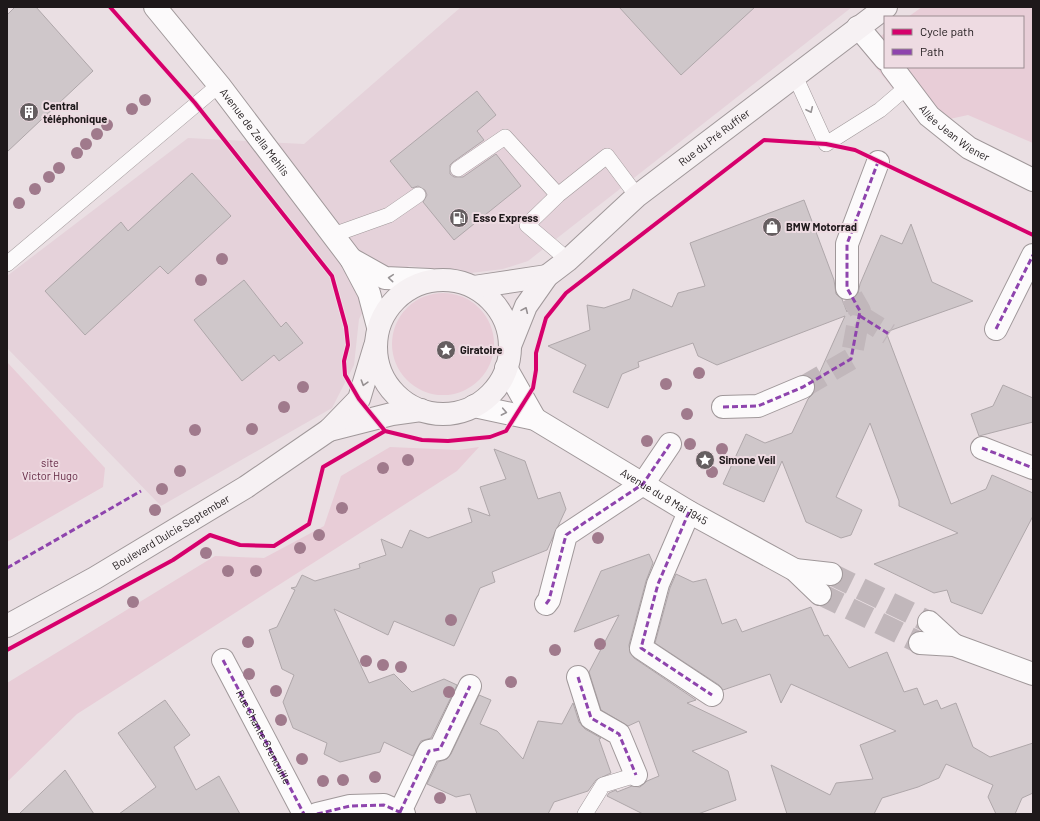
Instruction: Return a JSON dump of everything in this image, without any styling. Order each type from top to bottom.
[{"type":"main road","name":"Rue du Pré Ruffier","points":[[547,276],[568,260],[637,196],[886,7]]},
{"type":"main road","points":[[474,287],[547,276]]},
{"type":"main road","points":[[510,346],[505,322],[496,305],[474,287],[454,280],[430,280],[402,293],[386,309],[377,336],[379,369],[384,380],[400,399],[421,410],[438,414],[462,411],[474,406],[496,388],[506,368],[510,346],[526,306],[547,276]]},
{"type":"main road","name":"Boulevard Dulcie September","points":[[7,626],[95,578],[246,487],[329,430],[359,399],[377,336]]},
{"type":"main road","name":"Boulevard Dulcie September","points":[[329,430],[392,414],[421,410]]},
{"type":"street","name":"Avenue de Zella Mehlis","points":[[155,7],[219,85],[351,259],[369,292],[377,336]]},
{"type":"street","points":[[858,27],[884,58]]},
{"type":"street","name":"Allée Jean Wiener","points":[[893,68],[930,116],[969,148],[1033,180]]},
{"type":"street","points":[[847,288],[847,244],[878,162]]},
{"type":"street","points":[[996,329],[1033,255]]},
{"type":"street","name":"Avenue de Zella Mehlis","points":[[351,259],[385,278],[430,280]]},
{"type":"street","name":"Avenue du 8 Mai 1945","points":[[506,368],[535,419]]},
{"type":"street","points":[[723,408],[758,406],[803,387]]},
{"type":"street","name":"Avenue du 8 Mai 1945","points":[[474,406],[535,419],[689,512],[795,570],[820,594]]},
{"type":"street","points":[[546,604],[549,600],[566,535],[643,484],[670,444]]},
{"type":"street","points":[[982,448],[1033,468]]},
{"type":"street","points":[[689,512],[658,584],[641,648],[712,696]]},
{"type":"street","name":"Avenue du 8 Mai 1945","points":[[795,570],[831,574]]},
{"type":"street","points":[[929,622],[954,645]]},
{"type":"street","points":[[920,643],[954,645],[1033,674]]},
{"type":"street","name":"Rue Chante Grenouille","points":[[223,660],[304,814]]},
{"type":"street","points":[[578,677],[591,718],[619,734],[636,775]]},
{"type":"street","points":[[317,814],[350,806],[384,805],[402,813],[429,751],[440,749],[470,686]]},
{"type":"lane","points":[[795,76],[826,144],[880,110],[908,86]]},
{"type":"lane","points":[[7,264],[219,85]]},
{"type":"lane","points":[[458,169],[505,137],[558,195]]},
{"type":"lane","points":[[568,260],[527,225],[558,195],[607,156],[637,196]]},
{"type":"lane","points":[[333,235],[388,215],[418,196]]},
{"type":"lane","points":[[585,814],[603,786],[636,775]]},
{"type":"shaded area","points":[[461,7],[852,7],[528,261],[503,269],[471,273],[409,266],[373,293],[359,319],[354,365],[332,408],[161,506],[7,348],[7,276],[188,138],[304,144]]},
{"type":"green space","points":[[922,7],[1033,7],[1033,143],[968,115],[922,125],[862,50],[884,34],[884,68],[1024,68],[1024,16],[909,16]]},
{"type":"green space","points":[[443,293],[462,297],[479,308],[490,325],[494,344],[490,363],[479,380],[462,391],[443,395],[424,391],[407,380],[396,363],[392,344],[396,325],[407,308],[424,297]]},
{"type":"green space","name":"site Victor Hugo","points":[[7,362],[105,468],[103,487],[7,542]]},
{"type":"green space","points":[[390,447],[458,450],[479,447],[457,471],[77,714],[7,782],[7,683],[215,556],[264,558],[324,526],[341,476]]},
{"type":"building","name":"Central téléphonique","points":[[15,7],[36,7],[93,71],[7,152],[7,15]]},
{"type":"building","points":[[619,7],[755,7],[681,75]]},
{"type":"building","points":[[477,91],[496,115],[477,131],[484,140],[450,165],[450,174],[454,177],[463,177],[496,154],[521,186],[454,240],[423,202],[427,195],[425,190],[418,186],[412,188],[390,161]]},
{"type":"building","points":[[192,173],[231,216],[168,274],[160,266],[85,335],[45,291],[121,222],[128,231]]},
{"type":"building","points":[[804,200],[834,280],[836,294],[842,299],[847,312],[853,299],[858,294],[860,284],[881,235],[902,244],[911,224],[932,282],[973,301],[886,332],[951,504],[986,489],[992,475],[1033,493],[1033,516],[982,614],[951,602],[947,590],[934,593],[874,564],[958,533],[899,506],[899,501],[870,423],[836,497],[862,510],[851,535],[841,538],[806,522],[782,461],[764,502],[723,484],[746,434],[765,443],[792,433],[808,399],[813,394],[815,383],[845,316],[717,365],[698,356],[693,343],[638,362],[639,367],[622,374],[608,408],[573,392],[586,365],[548,346],[590,330],[587,305],[604,308],[630,299],[633,289],[672,307],[678,293],[705,286],[690,243]]},
{"type":"building","points":[[244,280],[281,327],[286,322],[303,343],[279,361],[274,355],[242,381],[194,320]]},
{"type":"building","points":[[1003,385],[1033,398],[1033,422],[979,436],[971,414],[993,406]]},
{"type":"building","points":[[494,449],[525,461],[538,499],[560,492],[566,509],[547,550],[492,572],[495,582],[480,588],[454,646],[394,621],[388,635],[334,609],[369,683],[394,674],[412,692],[444,679],[457,685],[431,738],[421,741],[413,756],[384,742],[380,752],[340,762],[324,754],[327,743],[293,728],[283,702],[294,675],[282,669],[269,630],[277,627],[295,590],[291,588],[296,587],[302,575],[315,581],[360,568],[359,564],[386,555],[381,539],[402,548],[410,530],[428,538],[472,522],[468,508],[490,516],[480,487],[506,479]]},
{"type":"building","points":[[649,554],[653,563],[646,581],[629,645],[630,653],[634,658],[696,700],[687,703],[747,732],[692,751],[728,771],[736,800],[698,814],[643,814],[607,796],[609,793],[616,790],[617,792],[632,786],[640,787],[647,781],[659,776],[639,721],[628,726],[601,710],[589,672],[619,615],[574,632],[601,571]]},
{"type":"building","points":[[676,574],[693,582],[706,579],[722,624],[736,619],[742,632],[811,607],[824,636],[828,635],[849,668],[887,652],[904,692],[917,688],[924,705],[937,700],[941,709],[956,703],[973,747],[990,757],[1033,743],[1033,793],[1022,798],[1015,814],[996,814],[988,797],[993,785],[946,764],[939,778],[918,787],[882,798],[874,814],[787,814],[771,765],[830,795],[836,783],[873,779],[860,745],[896,731],[791,684],[781,703],[770,674],[723,690],[719,685],[655,643],[670,588]]},
{"type":"building","points":[[479,695],[491,700],[480,724],[497,731],[523,759],[538,721],[562,724],[573,703],[579,722],[585,729],[601,738],[599,739],[611,773],[596,780],[588,791],[554,802],[548,814],[477,814],[470,794],[456,797],[427,784],[438,762],[447,759],[451,754]]},
{"type":"building","points":[[165,700],[190,735],[174,747],[196,790],[219,776],[240,814],[119,814],[156,787],[118,733]]},
{"type":"building","points":[[65,770],[94,814],[19,814]]},
{"type":"tunnel","points":[[803,387],[851,359],[860,311],[847,288]]},
{"type":"tunnel","points":[[860,316],[889,334]]},
{"type":"tunnel","points":[[831,574],[929,622]]},
{"type":"tunnel","points":[[820,594],[920,643]]},
{"type":"marked path","points":[[723,407],[758,406],[803,387],[851,359],[860,311],[847,288],[847,244],[878,162]]},
{"type":"marked path","points":[[996,329],[1033,255]]},
{"type":"marked path","points":[[860,316],[889,334]]},
{"type":"marked path","points":[[546,604],[549,600],[566,535],[643,484],[670,444]]},
{"type":"marked path","points":[[982,448],[1033,468]]},
{"type":"marked path","points":[[7,568],[141,491]]},
{"type":"marked path","points":[[689,512],[658,584],[641,648],[712,695]]},
{"type":"marked path","points":[[223,660],[304,814]]},
{"type":"marked path","points":[[578,677],[591,718],[619,734],[636,775]]},
{"type":"marked path","points":[[400,812],[429,751],[440,749],[470,686]]},
{"type":"marked path","points":[[317,814],[350,806],[384,805],[404,814]]},
{"type":"cycle path","points":[[110,7],[195,103],[332,276],[346,327],[348,345],[344,361],[345,375],[359,399],[385,431],[422,440],[448,441],[490,437],[506,431],[533,388],[536,370],[536,353],[546,318],[566,293],[764,140],[826,144],[855,150],[1033,235]]},
{"type":"cycle path","points":[[7,650],[173,560],[210,535],[240,545],[274,546],[309,524],[323,467],[385,431]]},
{"type":"place","name":"Central téléphonique","points":[[29,112]]},
{"type":"place","name":"Esso Express","points":[[459,218]]},
{"type":"place","name":"BMW Motorrad","points":[[772,227]]},
{"type":"place","name":"Giratoire","points":[[446,350]]},
{"type":"place","name":"Simone Veil","points":[[705,460]]}]
